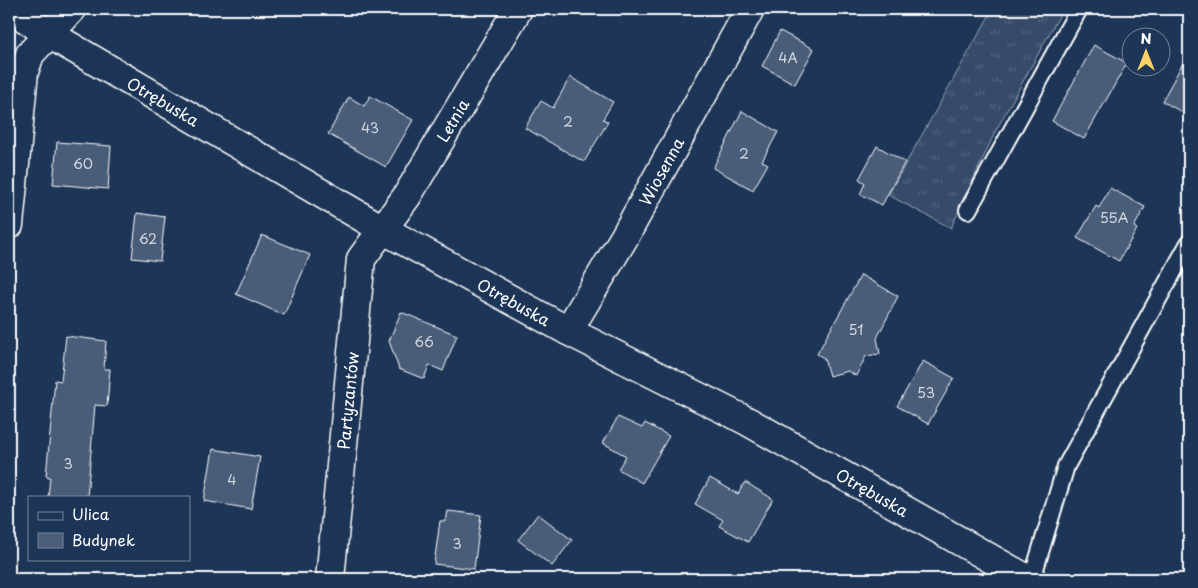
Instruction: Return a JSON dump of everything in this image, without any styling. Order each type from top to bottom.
[{"type":"street","name":"Otrębuska","points":[[10,9],[49,34],[384,230],[568,331],[747,421],[1027,579]]},
{"type":"street","points":[[9,225],[24,72],[30,54],[72,9]]},
{"type":"street","name":"Letnia","points":[[384,230],[407,196],[518,9]]},
{"type":"street","name":"Wiosenna","points":[[568,331],[625,236],[750,9]]},
{"type":"street","name":"Partyzantów","points":[[330,579],[361,260],[384,230]]},
{"type":"lane","points":[[968,210],[1079,9]]},
{"type":"lane","points":[[1032,579],[1066,466],[1189,243]]},
{"type":"green space","points":[[993,9],[1063,9],[995,132],[951,228],[888,195]]},
{"type":"building","points":[[780,31],[814,49],[795,84],[762,66]]},
{"type":"building","points":[[1094,45],[1120,59],[1120,75],[1084,139],[1052,121]]},
{"type":"building","points":[[1189,52],[1189,116],[1162,101]]},
{"type":"building","points":[[570,77],[613,102],[603,119],[608,122],[584,162],[525,128],[541,101],[553,108]]},
{"type":"building","points":[[370,96],[413,120],[386,167],[328,134],[349,97],[364,106]]},
{"type":"building","points":[[742,111],[778,132],[762,161],[768,164],[753,190],[713,168]]},
{"type":"building","points":[[57,142],[111,146],[108,189],[53,184]]},
{"type":"building","points":[[877,146],[905,162],[882,205],[860,194],[865,183],[859,179]]},
{"type":"building","points":[[1110,188],[1145,207],[1134,227],[1137,229],[1119,261],[1077,238],[1096,206],[1099,208]]},
{"type":"building","points":[[137,213],[165,217],[160,261],[132,258]]},
{"type":"building","points":[[262,235],[310,255],[284,315],[236,294]]},
{"type":"building","points":[[861,275],[898,296],[877,338],[880,354],[866,356],[856,376],[848,371],[829,376],[824,358],[817,354]]},
{"type":"building","points":[[401,312],[457,335],[443,371],[429,365],[424,379],[399,369],[389,341]]},
{"type":"building","points":[[66,336],[106,341],[104,369],[110,369],[107,406],[95,405],[87,496],[48,496],[50,477],[46,476],[55,380],[61,381]]},
{"type":"building","points":[[923,361],[954,378],[928,424],[897,406]]},
{"type":"building","points":[[618,417],[642,428],[645,423],[669,436],[642,483],[618,469],[626,456],[603,443]]},
{"type":"building","points":[[213,449],[260,457],[251,509],[204,501]]},
{"type":"building","points":[[710,478],[738,494],[745,482],[773,499],[748,542],[719,526],[723,520],[695,504]]},
{"type":"building","points":[[448,511],[481,515],[474,569],[434,564],[440,521],[446,521]]},
{"type":"building","points":[[538,514],[572,540],[552,566],[518,540]]}]
